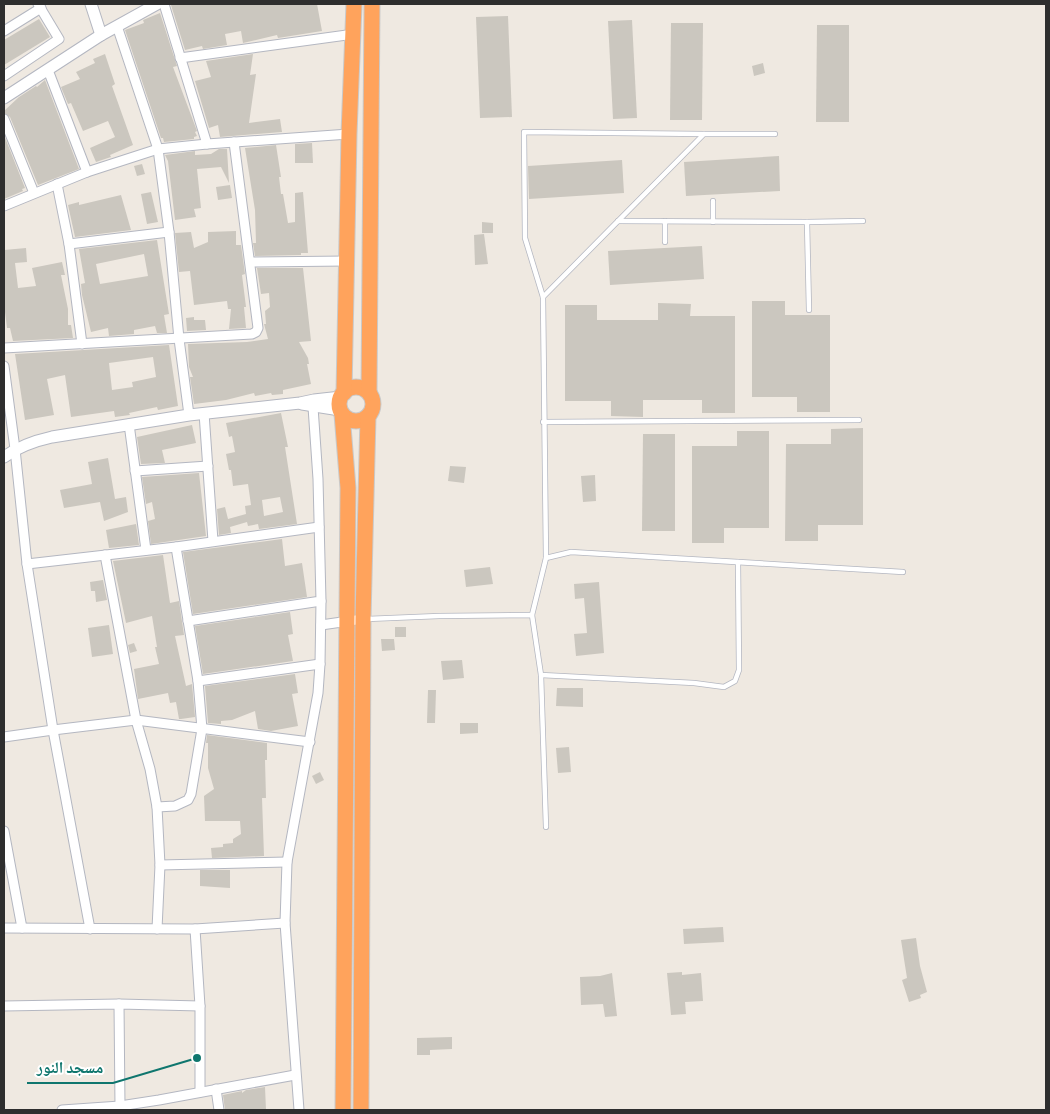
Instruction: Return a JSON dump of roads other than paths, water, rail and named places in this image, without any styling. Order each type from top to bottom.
[{"type":"highway","points":[[343,1110],[348,488],[342,404],[354,4]]},
{"type":"highway","points":[[369,393],[372,4]]},
{"type":"highway","points":[[342,404],[353,388],[369,393],[372,397],[373,407],[368,416],[363,619],[361,1110]]},
{"type":"highway","points":[[342,404],[350,420],[355,421],[368,416]]},
{"type":"main road","points":[[91,4],[101,35]]},
{"type":"main road","points":[[4,98],[101,35],[157,4]]},
{"type":"main road","points":[[4,457],[15,449],[34,441],[129,424],[314,400],[342,404]]},
{"type":"main road","points":[[300,403],[313,407],[342,404]]},
{"type":"street","points":[[164,4],[207,144]]},
{"type":"street","points":[[4,31],[39,6],[59,39],[4,76]]},
{"type":"street","points":[[117,26],[158,149],[189,415]]},
{"type":"street","points":[[180,58],[354,34]]},
{"type":"street","points":[[48,70],[87,172]]},
{"type":"street","points":[[4,119],[34,193]]},
{"type":"street","points":[[4,206],[87,172],[158,149],[349,134]]},
{"type":"street","points":[[4,348],[179,339],[252,334],[256,332],[258,328],[234,142]]},
{"type":"street","points":[[57,184],[69,244],[82,344]]},
{"type":"street","points":[[69,244],[169,232]]},
{"type":"street","points":[[250,262],[347,261]]},
{"type":"street","points":[[4,366],[6,395],[15,449],[26,564],[53,730],[90,929]]},
{"type":"street","points":[[299,1110],[285,923],[287,862],[310,742],[320,664],[320,526],[313,407]]},
{"type":"street","points":[[204,414],[213,541]]},
{"type":"street","points":[[129,424],[146,550]]},
{"type":"street","points":[[135,471],[208,466]]},
{"type":"street","points":[[26,564],[176,547],[320,526]]},
{"type":"street","points":[[158,807],[183,804],[192,794],[202,729],[198,681],[176,547]]},
{"type":"street","points":[[105,555],[136,720],[150,769],[158,807],[160,865],[157,929]]},
{"type":"street","points":[[188,621],[321,601]]},
{"type":"street","points":[[321,625],[363,619]]},
{"type":"street","points":[[198,681],[320,664]]},
{"type":"street","points":[[4,737],[136,720],[310,742]]},
{"type":"street","points":[[4,831],[6,852],[22,928]]},
{"type":"street","points":[[160,865],[287,862]]},
{"type":"street","points":[[4,928],[195,929],[285,923]]},
{"type":"street","points":[[195,929],[200,1006],[200,1092]]},
{"type":"street","points":[[4,1006],[119,1004],[200,1006]]},
{"type":"street","points":[[119,1004],[120,1106]]},
{"type":"street","points":[[62,1110],[120,1106],[295,1075]]},
{"type":"street","points":[[216,1089],[219,1110]]},
{"type":"street","points":[[159,1100],[160,1110]]},
{"type":"lane","points":[[546,827],[541,675],[532,615],[546,558],[543,298],[525,238],[524,132],[775,134]]},
{"type":"lane","points":[[543,298],[704,134]]},
{"type":"lane","points":[[713,201],[713,222]]},
{"type":"lane","points":[[618,221],[863,221]]},
{"type":"lane","points":[[664,242],[665,221]]},
{"type":"lane","points":[[807,222],[809,310]]},
{"type":"lane","points":[[543,422],[858,420]]},
{"type":"lane","points":[[546,558],[571,552],[903,572]]},
{"type":"lane","points":[[541,675],[694,682],[724,688],[736,681],[739,670],[738,562]]},
{"type":"lane","points":[[363,619],[532,615]]},
{"type":"place","name":"مسجد النور","points":[[197,1058]]}]
